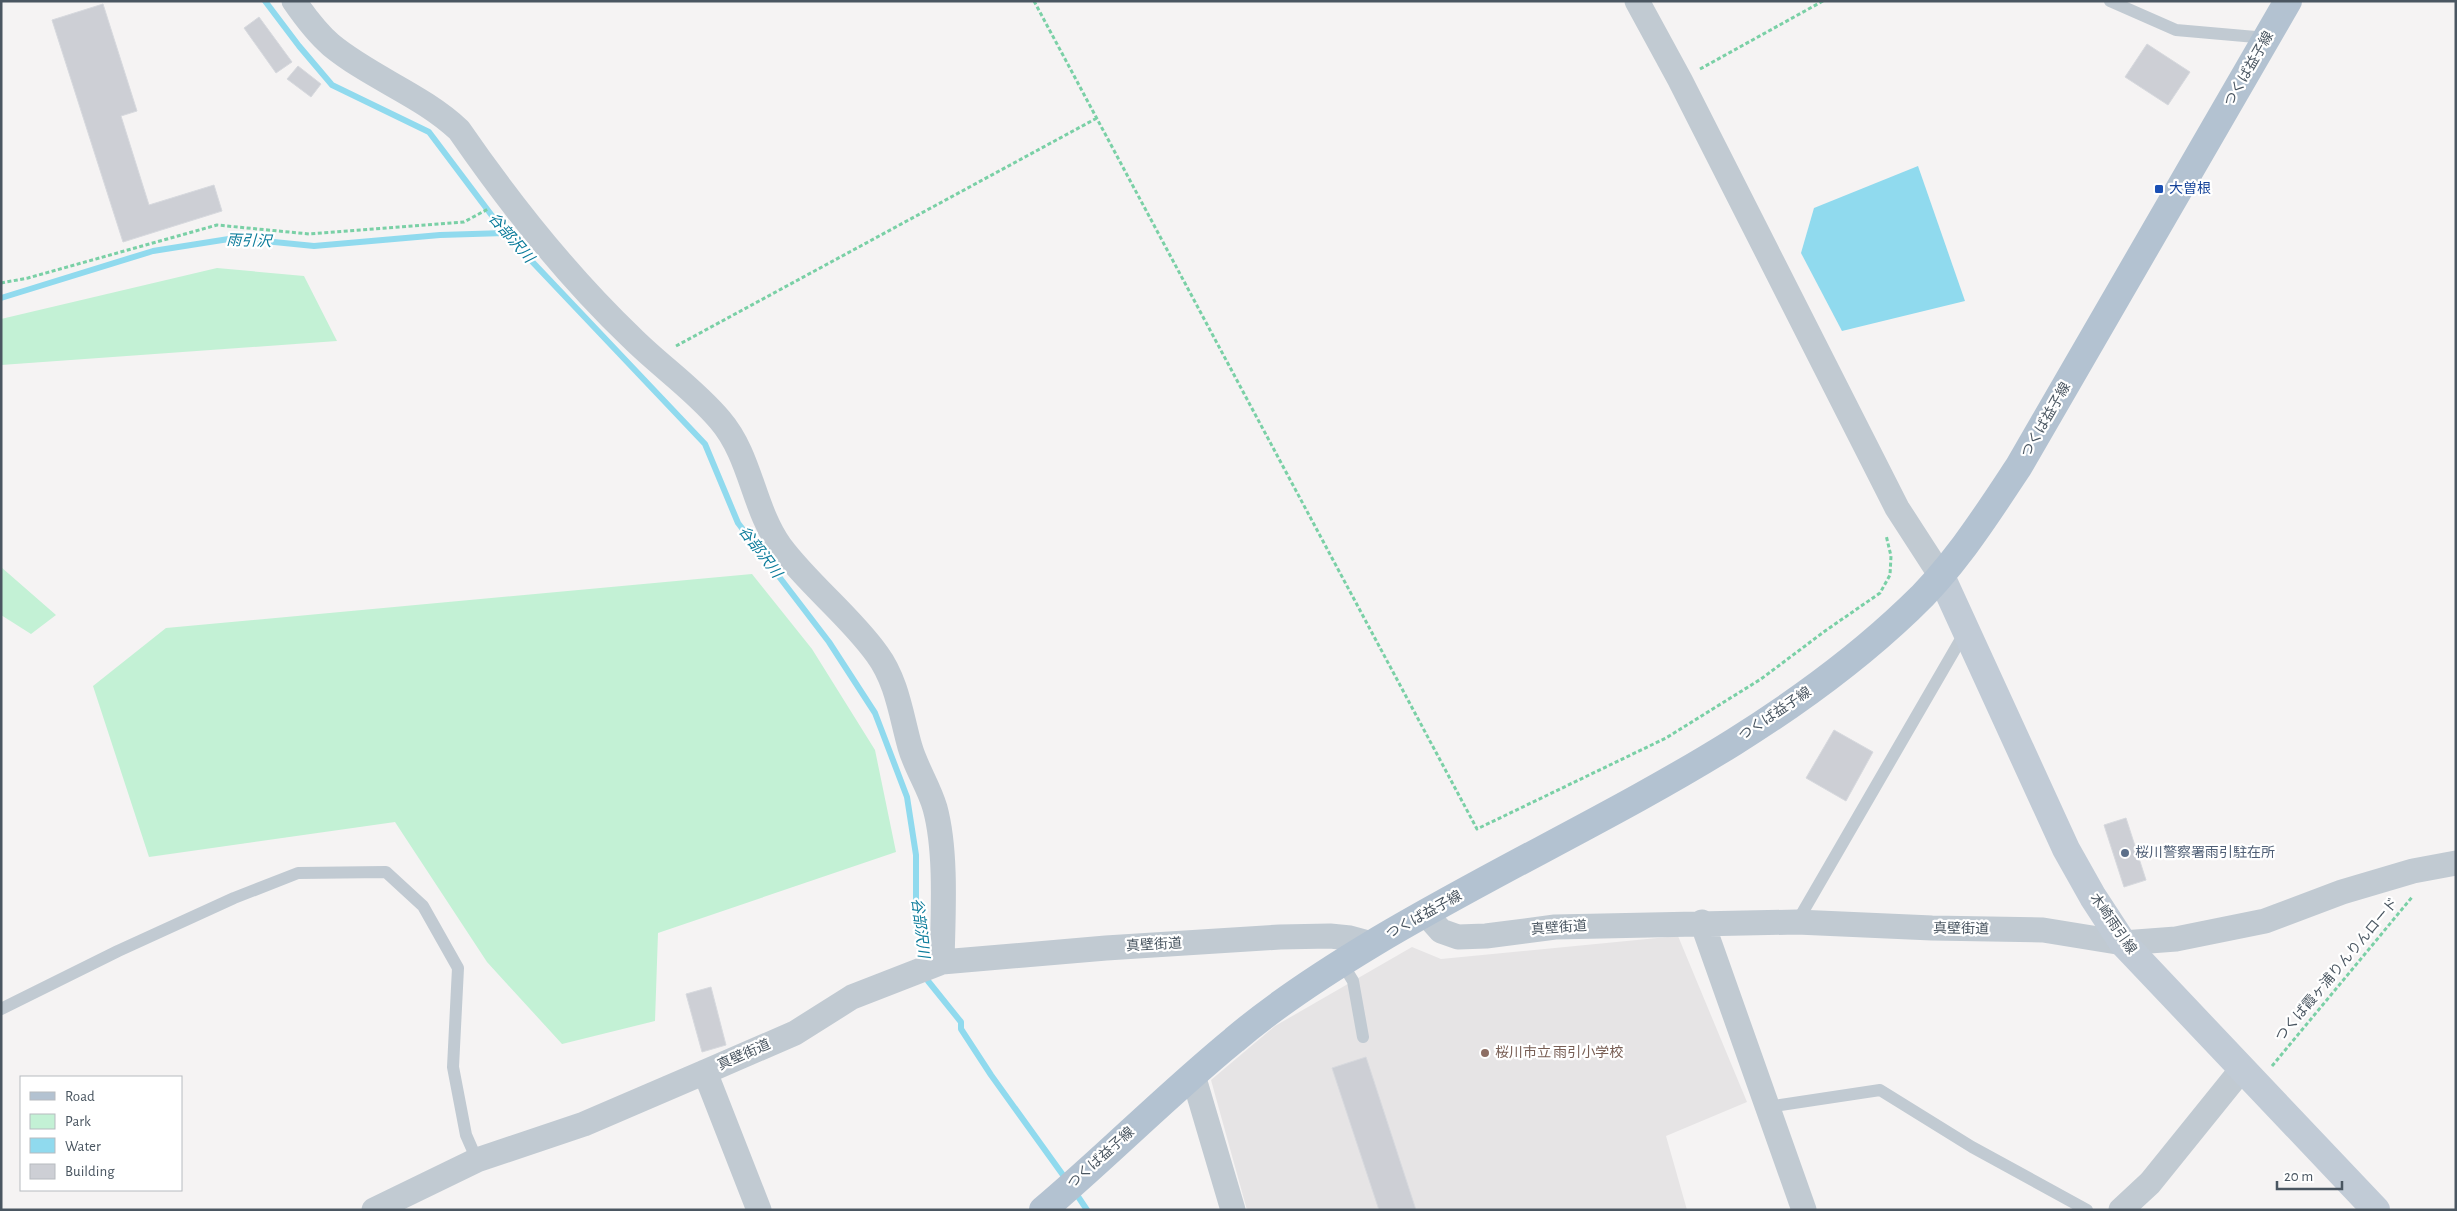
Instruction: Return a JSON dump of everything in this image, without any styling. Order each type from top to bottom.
[{"type":"main road","name":"つくば益子線","points":[[1043,1210],[1193,1075],[1276,1006],[1372,944],[1671,780],[1783,712],[1875,640],[1911,608],[1941,576],[1977,528],[2019,466],[2288,1]]},
{"type":"main road","name":"木崎雨引線","points":[[1941,576],[2035,785],[2066,849],[2093,898],[2123,943],[2376,1210]]},
{"type":"street","points":[[294,1],[310,24],[332,45],[366,69],[445,117],[459,130],[531,229],[632,339],[655,358],[722,422],[748,471],[770,532],[792,562],[876,652],[890,674],[912,752],[934,806],[940,832],[931,966]]},
{"type":"street","points":[[1636,1],[1680,80],[1897,508],[1941,576]]},
{"type":"street","name":"真壁街道","points":[[1425,914],[1441,932],[1458,937],[1486,936],[1554,926],[1702,922],[1797,922],[1932,928],[2043,930],[2123,943],[2176,939],[2264,921],[2342,892],[2413,871],[2456,862]]},
{"type":"street","points":[[1702,922],[1804,1210]]},
{"type":"street","name":"真壁街道","points":[[759,1210],[706,1072],[795,1033],[852,997],[931,966],[1106,948],[1330,936],[1350,938],[1372,944]]},
{"type":"street","points":[[2121,1210],[2150,1183],[2242,1069]]},
{"type":"street","points":[[374,1210],[477,1160],[584,1124],[706,1072]]},
{"type":"street","points":[[1193,1075],[1233,1210]]},
{"type":"lane","points":[[2110,1],[2176,30],[2267,38]]},
{"type":"lane","points":[[1797,922],[1966,630]]},
{"type":"lane","points":[[1,1010],[136,943],[234,898],[298,873],[386,872],[423,906],[458,968],[453,1067],[466,1135],[477,1160]]},
{"type":"lane","points":[[1342,963],[1353,981],[1363,1037]]},
{"type":"lane","points":[[1767,1107],[1880,1090],[1972,1147],[2087,1210]]},
{"type":"path","points":[[1034,1],[1477,829],[1666,738],[1761,679],[1824,631],[1880,593],[1890,575],[1891,556],[1881,517],[1897,508]]},
{"type":"path","points":[[1680,80],[1823,1]]},
{"type":"path","points":[[655,358],[1097,118]]},
{"type":"path","points":[[1,282],[28,278],[217,225],[309,234],[464,222],[508,198]]},
{"type":"path","name":"つくば霞ヶ浦りんりんロード","points":[[2268,1070],[2417,891]]},
{"type":"shaded area","name":"桜川市立 雨引小学校","points":[[1678,936],[1747,1102],[1666,1136],[1687,1210],[1247,1210],[1211,1080],[1275,1026],[1412,947],[1441,959]]},
{"type":"green space","points":[[217,268],[304,276],[337,341],[1,365],[1,319]]},
{"type":"green space","points":[[1,567],[56,615],[31,634],[1,615]]},
{"type":"green space","points":[[752,574],[812,649],[875,750],[896,852],[658,933],[655,1021],[562,1044],[487,962],[395,822],[149,857],[93,686],[166,628]]},
{"type":"water","points":[[1918,166],[1965,301],[1842,331],[1801,253],[1814,208]]},
{"type":"building","points":[[103,4],[137,111],[121,116],[149,205],[214,185],[222,211],[123,242],[52,20]]},
{"type":"building","points":[[259,17],[292,62],[276,73],[244,28]]},
{"type":"building","points":[[2147,44],[2190,72],[2168,105],[2125,77]]},
{"type":"building","points":[[298,66],[321,84],[311,97],[287,79]]},
{"type":"building","points":[[1834,730],[1873,752],[1846,801],[1806,778]]},
{"type":"building","name":"桜川警察署雨引駐在所","points":[[2126,818],[2146,880],[2124,887],[2104,825]]},
{"type":"building","points":[[711,987],[726,1045],[702,1052],[686,994]]},
{"type":"building","points":[[1366,1057],[1416,1210],[1379,1210],[1332,1068]]},
{"type":"waterway","name":"谷部沢川","points":[[265,1],[332,85],[429,132],[505,233],[705,444],[738,523],[829,642],[875,713],[907,797],[916,855],[916,914],[925,962]]},
{"type":"waterway","name":"雨引沢","points":[[1,298],[153,251],[235,238],[314,246],[440,235],[505,233]]},
{"type":"waterway","name":"谷部沢川","points":[[927,974],[928,981],[961,1022],[961,1029],[991,1075],[1068,1182]]},
{"type":"waterway","name":"谷部沢川","points":[[1075,1192],[1087,1210]]},
{"type":"place","name":"大曽根","points":[[2159,189]]},
{"type":"place","name":"桜川警察署雨引駐在所","points":[[2125,853]]},
{"type":"place","name":"桜川市立 雨引小学校","points":[[1485,1053]]}]
